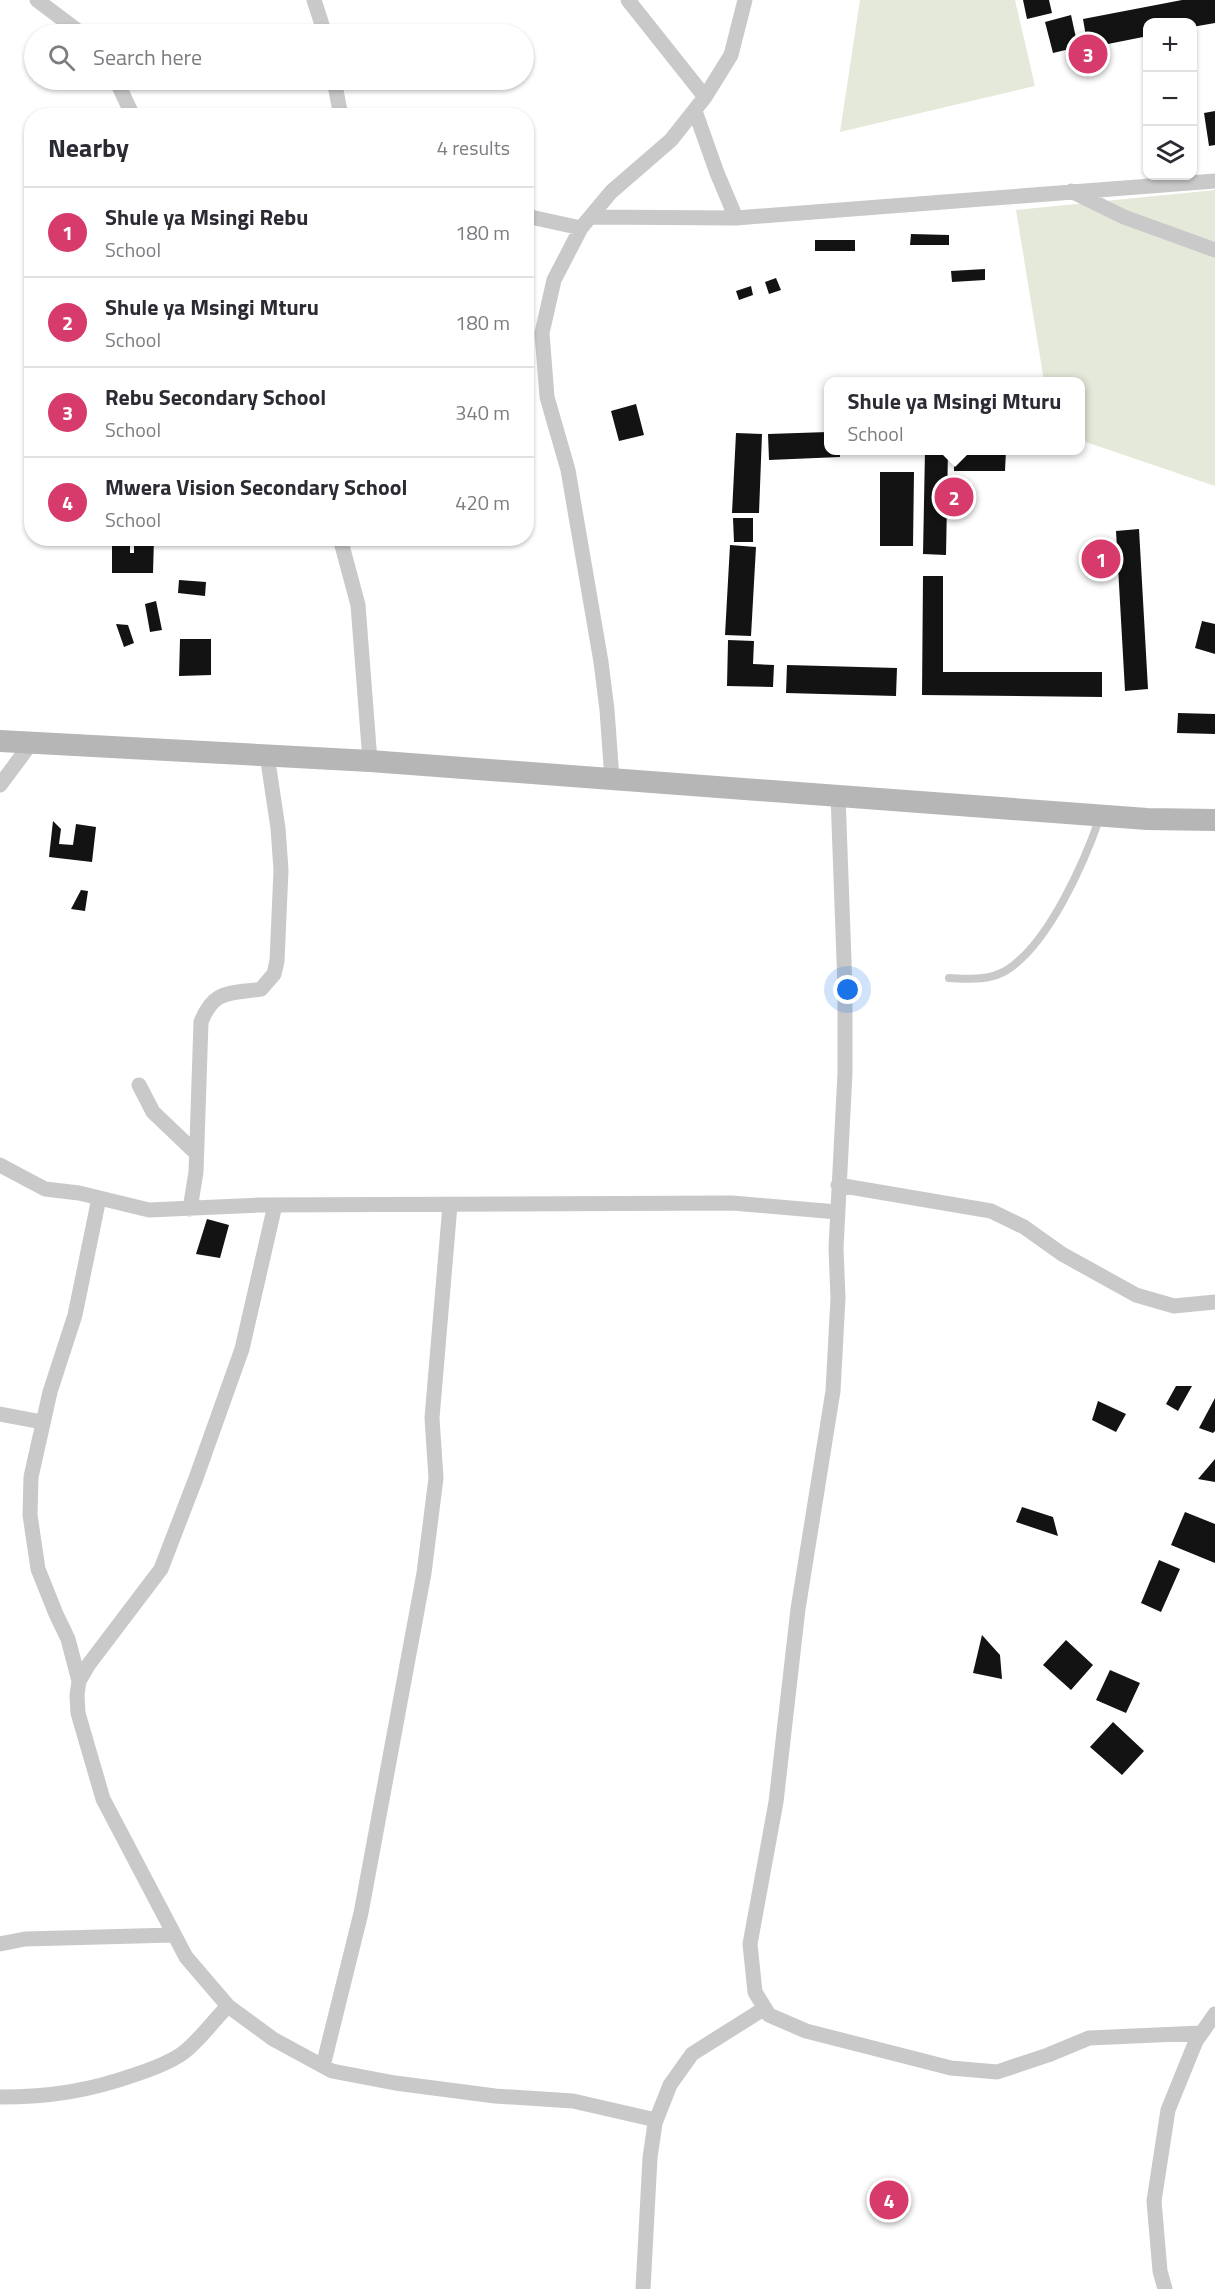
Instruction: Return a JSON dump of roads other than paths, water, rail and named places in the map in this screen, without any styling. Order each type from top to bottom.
[{"type":"main road","points":[[0,741],[370,761],[1101,816],[1215,820]]},
{"type":"street","points":[[37,0],[69,24]]},
{"type":"street","points":[[314,0],[322,24]]},
{"type":"street","points":[[628,0],[705,98]]},
{"type":"street","points":[[612,778],[601,662],[568,471],[548,397],[542,333],[554,280],[586,222],[611,192],[671,140],[705,98],[730,55],[745,0]]},
{"type":"street","points":[[121,90],[129,108]]},
{"type":"street","points":[[336,90],[339,108]]},
{"type":"street","points":[[695,111],[736,218]]},
{"type":"street","points":[[534,217],[586,222],[736,218],[1215,181]]},
{"type":"street","points":[[1071,191],[1124,217],[1215,250]]},
{"type":"street","points":[[341,546],[358,605],[370,761]]},
{"type":"street","points":[[0,785],[32,742]]},
{"type":"street","points":[[190,1209],[196,1153],[201,1022],[210,1002],[225,994],[261,989],[274,974],[277,961],[281,870],[278,828],[267,755]]},
{"type":"street","points":[[838,795],[845,988],[845,1073],[838,1185],[836,1248],[838,1298],[833,1391],[798,1609],[776,1802],[750,1944],[755,1992],[769,2015],[806,2031],[951,2068],[997,2072],[1089,2038],[1209,2025]]},
{"type":"street","points":[[139,1085],[153,1112],[196,1153]]},
{"type":"street","points":[[0,1165],[45,1189],[99,1198],[149,1210],[275,1205],[732,1203],[837,1212]]},
{"type":"street","points":[[838,1185],[991,1211],[1024,1227],[1062,1254],[1136,1295],[1174,1305],[1215,1302]]},
{"type":"street","points":[[80,1681],[68,1639],[38,1569],[30,1515],[31,1477],[42,1422],[75,1315],[99,1198]]},
{"type":"street","points":[[275,1205],[242,1349],[161,1569],[89,1664],[80,1681],[77,1695],[78,1713],[103,1799],[186,1957],[228,2006],[273,2039],[332,2071],[395,2084],[495,2096],[573,2101],[656,2120]]},
{"type":"street","points":[[323,2066],[361,1913],[424,1573],[436,1478],[432,1418],[450,1205]]},
{"type":"street","points":[[0,1414],[42,1422]]},
{"type":"street","points":[[0,1944],[25,1939],[174,1935]]},
{"type":"street","points":[[0,2097],[46,2097],[102,2086],[156,2068],[182,2053],[228,2006]]},
{"type":"street","points":[[643,2289],[650,2158],[656,2120],[670,2085],[692,2054],[765,2008]]},
{"type":"street","points":[[1165,2289],[1160,2271],[1154,2201],[1168,2110],[1196,2041],[1209,2025]]},
{"type":"lane","points":[[949,978],[982,980],[1006,971],[1032,950],[1065,897],[1093,839],[1101,816]]},
{"type":"place","name":"Rebu Secondary School","points":[[1088,54]]},
{"type":"place","name":"Shule ya Msingi Mturu","points":[[954,497]]},
{"type":"place","name":"Shule ya Msingi Rebu","points":[[1101,559]]},
{"type":"place","name":"Mwera Vision Secondary School","points":[[889,2200]]}]
